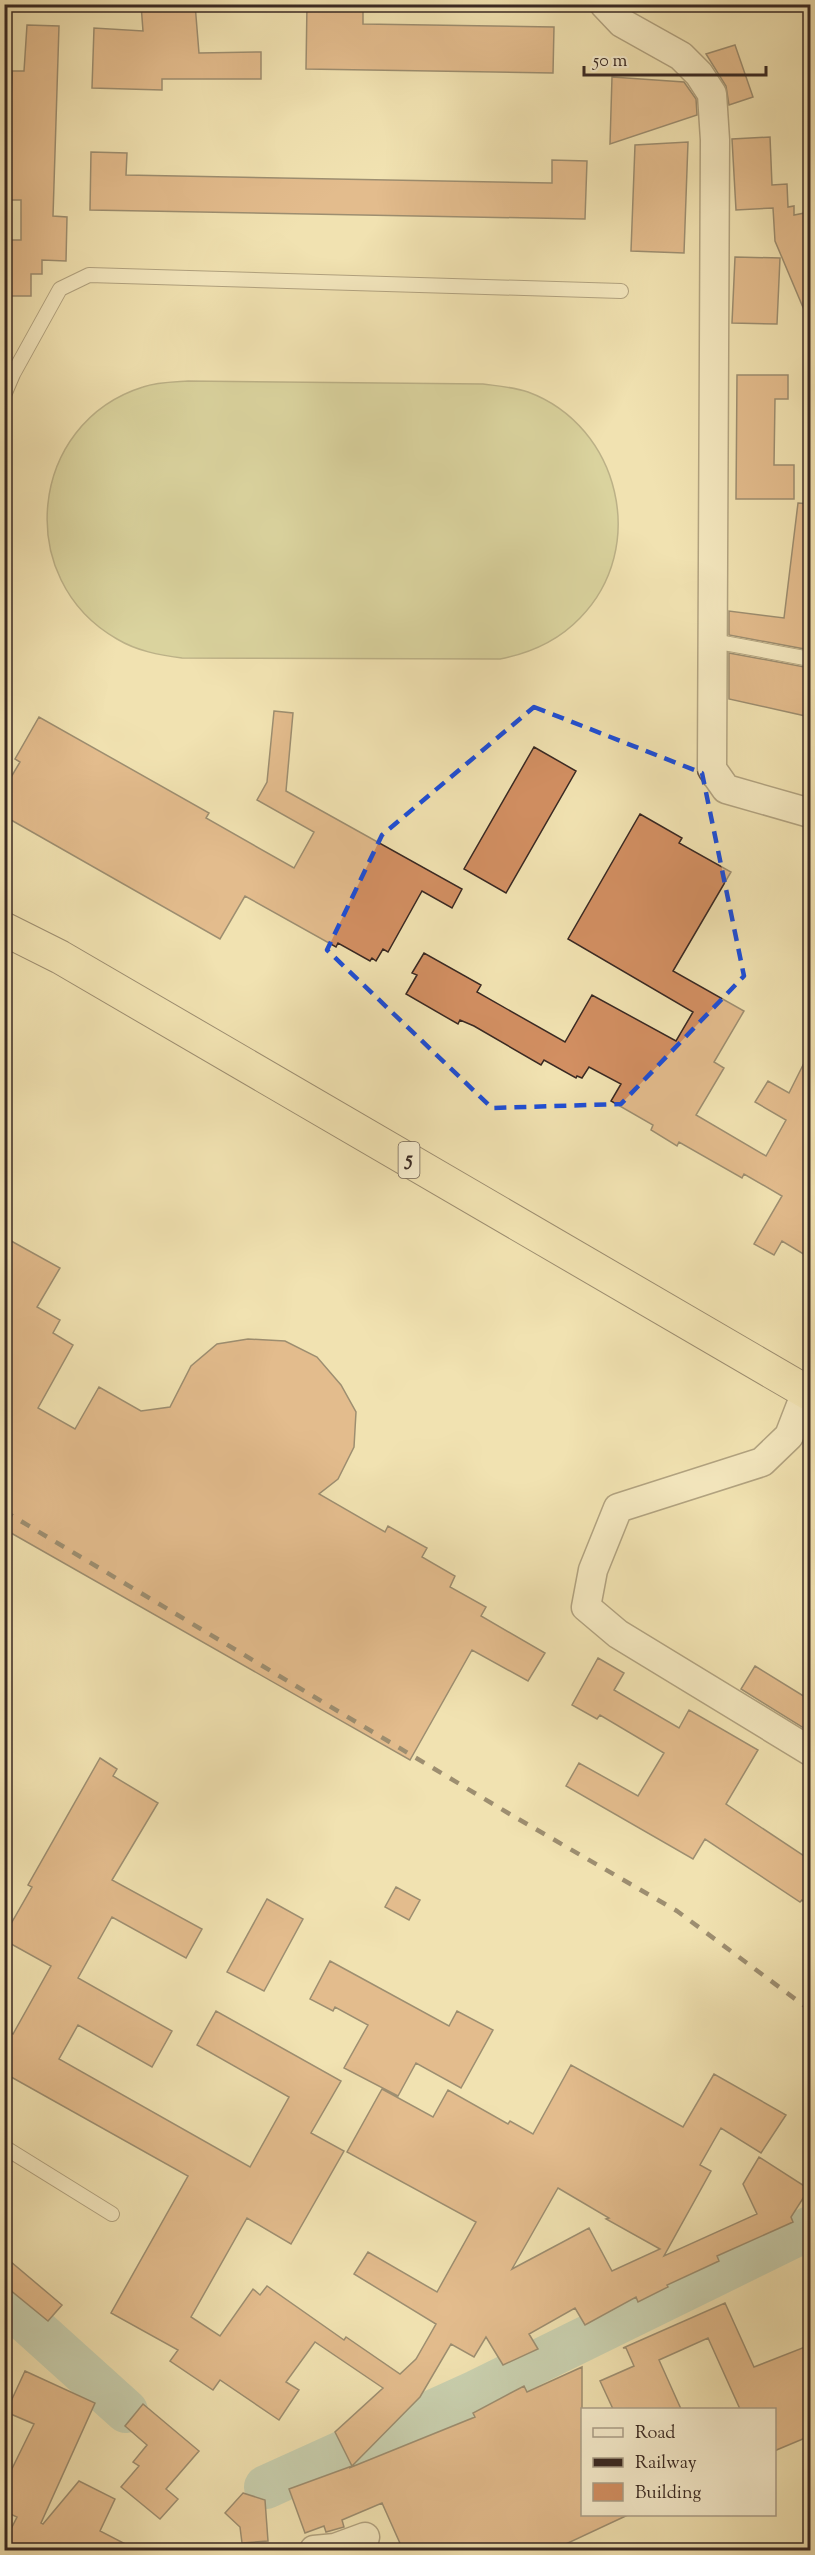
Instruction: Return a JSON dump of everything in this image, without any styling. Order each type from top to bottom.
[{"type":"highway","name":"5","points":[[4,930],[70,963],[808,1393]]},
{"type":"street","points":[[604,4],[622,22],[681,56],[699,74],[712,94],[715,140],[712,769],[726,789],[810,813]]},
{"type":"street","points":[[808,1393],[789,1436],[762,1462],[618,1508],[593,1570],[586,1607],[618,1634],[810,1751]]},
{"type":"street","points":[[314,2550],[336,2548],[365,2538]]},
{"type":"lane","points":[[4,396],[13,374],[60,289],[89,275],[621,291]]},
{"type":"lane","points":[[713,641],[810,659]]},
{"type":"lane","points":[[6,2151],[112,2214]]},
{"type":"highlighted area","points":[[534,707],[702,773],[744,976],[621,1104],[492,1108],[327,950],[382,835]]},
{"type":"green space","points":[[188,381],[483,384],[528,392],[559,409],[585,432],[603,460],[614,491],[618,525],[614,558],[601,590],[580,618],[563,633],[543,645],[500,659],[182,658],[132,647],[117,639],[84,613],[61,580],[49,543],[48,504],[57,467],[76,433],[105,406],[148,385]]},
{"type":"building","points":[[141,4],[195,4],[199,53],[261,52],[261,79],[162,79],[162,90],[92,88],[94,28],[143,31]]},
{"type":"building","points":[[307,4],[363,4],[363,24],[554,27],[553,73],[306,69]]},
{"type":"building","points":[[27,25],[59,26],[53,216],[67,217],[66,261],[42,260],[42,274],[31,274],[31,296],[4,296],[4,240],[21,240],[21,200],[8,200],[12,71],[24,71]]},
{"type":"building","points":[[735,45],[753,97],[729,105],[726,86],[706,54]]},
{"type":"building","points":[[612,77],[684,82],[696,99],[697,115],[610,144]]},
{"type":"building","points":[[770,137],[772,185],[787,184],[788,207],[794,206],[794,215],[810,212],[810,239],[805,240],[810,271],[810,324],[775,241],[773,208],[736,210],[732,139]]},
{"type":"building","points":[[688,142],[684,253],[631,251],[635,145]]},
{"type":"building","points":[[91,152],[127,153],[126,175],[552,183],[552,160],[587,161],[585,219],[90,210]]},
{"type":"building","points":[[735,257],[780,258],[777,324],[732,323]]},
{"type":"building","points":[[737,375],[788,375],[788,399],[775,399],[774,465],[794,465],[794,499],[736,499]]},
{"type":"building","points":[[798,503],[810,504],[810,650],[729,635],[729,611],[784,618]]},
{"type":"building","points":[[729,653],[810,668],[810,717],[729,699]]},
{"type":"building","points":[[274,711],[293,713],[286,791],[462,889],[452,908],[422,891],[388,952],[383,949],[376,961],[372,958],[370,961],[338,943],[336,947],[245,896],[220,939],[4,816],[4,789],[20,762],[15,759],[39,717],[209,813],[206,818],[294,868],[314,832],[257,800],[267,782]]},
{"type":"building","points":[[534,747],[576,771],[506,893],[464,869]]},
{"type":"building","points":[[640,814],[682,838],[679,843],[731,872],[673,971],[744,1011],[714,1062],[724,1068],[696,1115],[766,1156],[786,1120],[755,1102],[768,1081],[789,1093],[810,1051],[810,1258],[782,1241],[774,1255],[754,1244],[782,1196],[744,1174],[742,1178],[679,1142],[677,1146],[651,1130],[653,1125],[611,1101],[621,1084],[589,1067],[582,1078],[577,1076],[576,1078],[544,1060],[541,1065],[474,1026],[460,1020],[458,1024],[406,994],[417,975],[412,973],[424,953],[481,985],[477,992],[565,1042],[592,995],[676,1041],[693,1012],[568,939]]},
{"type":"building","points":[[4,1237],[60,1268],[37,1307],[60,1320],[53,1333],[73,1345],[38,1408],[75,1429],[99,1387],[141,1411],[170,1407],[191,1366],[217,1344],[248,1339],[285,1341],[317,1357],[341,1385],[356,1412],[354,1447],[338,1479],[319,1494],[385,1532],[388,1526],[427,1548],[422,1557],[455,1576],[450,1587],[486,1607],[481,1616],[545,1653],[528,1681],[472,1650],[410,1760],[4,1529]]},
{"type":"building","points":[[598,1658],[624,1673],[614,1690],[679,1728],[689,1710],[758,1750],[726,1804],[810,1860],[810,1905],[802,1900],[800,1902],[705,1839],[693,1859],[566,1786],[579,1763],[638,1796],[664,1753],[600,1715],[597,1719],[572,1705]]},
{"type":"building","points":[[755,1666],[810,1700],[810,1732],[741,1689]]},
{"type":"building","points":[[100,1758],[117,1769],[113,1776],[158,1803],[112,1880],[202,1929],[186,1958],[112,1917],[78,1978],[172,2031],[152,2067],[78,2025],[59,2059],[250,2167],[289,2097],[197,2045],[216,2011],[341,2081],[311,2133],[344,2151],[291,2244],[247,2218],[191,2317],[220,2336],[253,2289],[260,2295],[267,2286],[344,2340],[346,2337],[400,2374],[416,2359],[436,2324],[354,2274],[368,2252],[437,2292],[476,2222],[347,2152],[382,2089],[433,2117],[448,2090],[508,2124],[510,2121],[533,2134],[571,2065],[683,2127],[714,2074],[786,2115],[761,2153],[721,2128],[700,2165],[711,2171],[664,2256],[757,2214],[743,2184],[759,2157],[809,2189],[791,2217],[793,2222],[717,2256],[719,2261],[667,2285],[668,2287],[638,2302],[636,2297],[585,2325],[575,2308],[529,2334],[538,2349],[503,2365],[486,2337],[474,2357],[451,2344],[420,2397],[352,2466],[335,2432],[383,2388],[315,2342],[286,2382],[299,2390],[279,2420],[220,2380],[213,2390],[170,2361],[178,2350],[111,2313],[188,2176],[4,2073],[4,2029],[13,2034],[51,1966],[4,1940],[4,1936],[32,1887],[28,1885]],"holes":[[[558,2188],[609,2218],[606,2219],[660,2249],[612,2271],[589,2228],[512,2269]]]},
{"type":"building","points":[[396,1887],[420,1900],[409,1920],[385,1907]]},
{"type":"building","points":[[267,1899],[303,1919],[264,1991],[227,1972]]},
{"type":"building","points":[[330,1961],[449,2026],[457,2011],[493,2030],[461,2088],[416,2063],[398,2096],[344,2068],[368,2025],[335,2007],[333,2011],[310,1999]]},
{"type":"building","points":[[4,2256],[62,2305],[48,2321],[4,2285]]},
{"type":"building","points":[[725,2303],[754,2367],[810,2345],[810,2436],[776,2450],[776,2408],[740,2408],[708,2338],[659,2360],[681,2408],[613,2408],[600,2381],[634,2366],[626,2348],[623,2348]]},
{"type":"building","points":[[582,2367],[581,2516],[626,2516],[553,2550],[403,2550],[382,2503],[342,2520],[344,2527],[326,2532],[324,2526],[305,2533],[289,2489],[352,2466],[349,2468],[475,2417],[473,2413],[524,2386],[527,2392]]},
{"type":"building","points":[[25,2371],[95,2403],[41,2523],[43,2524],[79,2481],[115,2499],[100,2531],[137,2550],[5,2550],[11,2539],[7,2537],[17,2517],[4,2511],[4,2485],[34,2424],[6,2412]]},
{"type":"building","points":[[143,2404],[199,2451],[166,2489],[178,2499],[160,2519],[121,2487],[139,2466],[133,2462],[147,2445],[125,2426]]},
{"type":"building","points":[[243,2493],[265,2500],[268,2541],[242,2543],[240,2527],[225,2513]]},
{"type":"waterway","points":[[266,2487],[476,2392],[810,2228]]},
{"type":"waterway","points":[[4,2301],[126,2411]]},
{"type":"railway","points":[[4,1511],[508,1813],[677,1911],[810,2010]]}]
